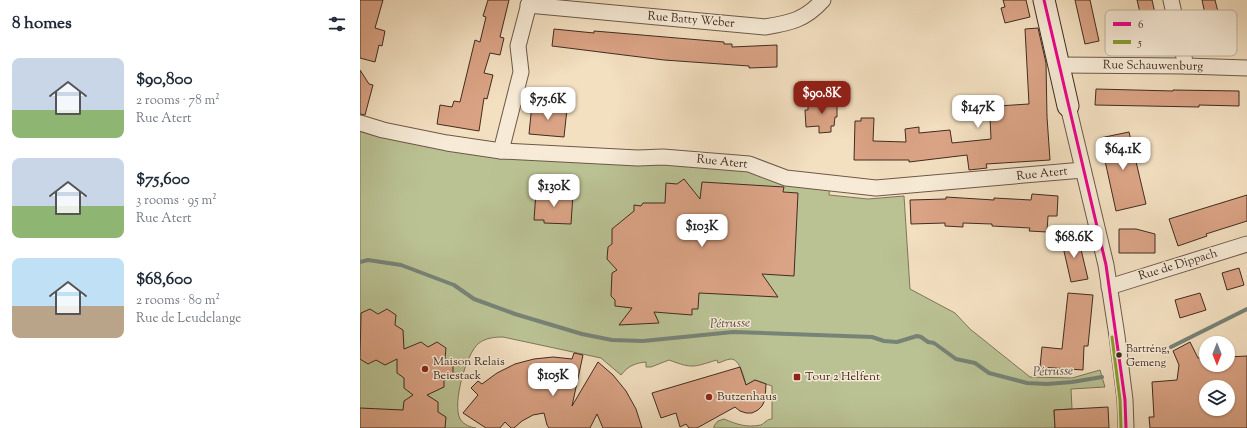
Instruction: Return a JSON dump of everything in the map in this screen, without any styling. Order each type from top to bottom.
[{"type":"street","name":"Rue Batty Weber","points":[[501,151],[521,72],[518,46],[529,2],[765,28],[791,23],[813,11],[823,0]]},
{"type":"street","points":[[1044,0],[1106,265],[1125,400],[1126,428]]},
{"type":"street","points":[[1171,0],[1173,10]]},
{"type":"street","points":[[1184,56],[1186,66]]},
{"type":"street","name":"Rue Schauwenburg","points":[[1059,65],[1247,68]]},
{"type":"street","name":"Rue Atert","points":[[360,122],[383,130],[447,143],[501,151],[638,158],[664,157],[749,164],[786,178],[876,188],[1083,170]]},
{"type":"street","name":"Rue de Dippach","points":[[1109,287],[1247,244]]},
{"type":"green space","points":[[360,123],[447,143],[663,157],[830,184],[829,195],[868,199],[904,196],[910,289],[955,313],[970,329],[1030,377],[1072,378],[1100,370],[1105,387],[1071,389],[1072,409],[1054,410],[1055,428],[714,428],[718,421],[724,419],[737,424],[751,426],[761,425],[767,420],[772,419],[772,386],[755,380],[746,385],[739,365],[731,359],[718,363],[717,360],[693,366],[683,365],[669,360],[651,367],[646,367],[646,362],[642,362],[629,367],[621,375],[601,358],[500,337],[487,339],[479,343],[469,357],[465,367],[459,391],[458,412],[463,423],[476,428],[360,428]]},
{"type":"building","points":[[360,0],[383,0],[375,28],[385,31],[382,46],[379,45],[375,62],[360,58]]},
{"type":"building","points":[[488,0],[509,0],[500,37],[504,38],[500,55],[490,53],[484,73],[493,75],[487,99],[484,98],[479,131],[437,124],[440,105],[452,107],[454,101],[460,102],[475,40],[480,42],[486,17],[483,16]]},
{"type":"building","points":[[1003,0],[1026,0],[1030,17],[1005,23],[1001,8],[1005,7]]},
{"type":"building","points":[[1075,0],[1090,0],[1099,41],[1085,44]]},
{"type":"building","points":[[1137,0],[1152,0],[1154,10],[1139,10]]},
{"type":"building","points":[[1202,0],[1215,0],[1218,10],[1204,10]]},
{"type":"building","points":[[1038,28],[1046,63],[1047,117],[1050,160],[986,164],[987,168],[969,170],[967,155],[909,162],[909,160],[854,160],[855,121],[861,121],[861,118],[874,118],[873,141],[906,142],[905,129],[919,127],[919,133],[950,130],[952,143],[991,139],[990,117],[998,117],[998,106],[1029,104],[1025,29]]},
{"type":"building","points":[[554,29],[724,42],[724,44],[732,44],[732,47],[777,45],[777,67],[749,68],[749,66],[664,60],[552,46]]},
{"type":"building","points":[[360,70],[369,84],[373,85],[365,115],[360,114]]},
{"type":"building","points":[[1096,89],[1239,91],[1239,106],[1199,105],[1199,107],[1095,105]]},
{"type":"building","points":[[837,100],[837,117],[835,117],[834,126],[831,126],[831,132],[819,133],[819,126],[806,127],[805,110],[808,110],[808,101]]},
{"type":"building","points":[[532,104],[542,104],[567,109],[564,137],[529,134]]},
{"type":"building","points":[[1129,132],[1146,204],[1116,211],[1100,138]]},
{"type":"building","points":[[684,179],[700,199],[702,182],[784,187],[783,192],[798,193],[794,276],[762,274],[778,297],[699,293],[698,309],[692,309],[692,315],[654,312],[659,323],[619,325],[632,308],[615,306],[615,300],[611,296],[612,273],[617,270],[607,259],[608,247],[612,244],[612,229],[634,211],[634,205],[641,206],[643,203],[665,203],[666,183],[677,184]]},
{"type":"building","points":[[536,192],[573,194],[571,224],[544,223],[544,220],[534,220]]},
{"type":"building","points":[[1032,194],[1058,196],[1057,216],[1048,216],[1047,232],[1029,231],[1030,228],[992,226],[992,224],[963,223],[963,227],[945,226],[945,223],[911,224],[910,200],[946,199],[946,197],[994,200],[994,198],[1031,200]]},
{"type":"building","points":[[1247,195],[1247,221],[1206,234],[1207,236],[1178,246],[1169,219]]},
{"type":"building","points":[[1119,229],[1136,229],[1155,234],[1155,253],[1119,253]]},
{"type":"building","points":[[1074,235],[1076,242],[1079,241],[1088,279],[1071,282],[1061,238]]},
{"type":"building","points":[[1239,268],[1244,285],[1227,290],[1222,273]]},
{"type":"building","points":[[1068,293],[1093,295],[1088,346],[1084,346],[1083,370],[1040,367],[1042,347],[1062,349]]},
{"type":"building","points":[[1200,293],[1206,310],[1180,318],[1175,300]]},
{"type":"building","name":"Maison Relais Beiestack","points":[[370,309],[378,314],[387,309],[396,315],[395,325],[403,330],[404,349],[421,342],[428,347],[437,342],[446,348],[445,358],[453,363],[453,373],[444,377],[444,387],[427,395],[438,402],[438,412],[446,417],[445,428],[360,428],[360,408],[403,410],[404,401],[413,395],[404,388],[404,378],[397,373],[397,359],[385,365],[376,360],[368,364],[360,359],[361,313]]},
{"type":"building","points":[[1190,342],[1199,358],[1199,372],[1235,372],[1235,357],[1247,356],[1247,428],[1150,428],[1149,417],[1154,417],[1152,382],[1177,380],[1179,365],[1173,351]]},
{"type":"building","points":[[574,353],[583,355],[572,406],[598,362],[613,375],[626,391],[636,409],[642,428],[603,428],[597,414],[590,428],[549,428],[544,413],[533,415],[522,421],[514,428],[511,428],[505,422],[500,428],[486,428],[463,413],[478,395],[471,388],[478,381],[482,384],[497,373],[515,364],[534,359],[553,357],[572,359]]},
{"type":"building","name":"Butzenhaus","points":[[740,367],[746,385],[755,380],[766,384],[765,400],[758,410],[752,413],[746,413],[735,407],[697,428],[689,428],[686,424],[680,427],[676,413],[661,418],[652,393]]},
{"type":"building","points":[[1108,407],[1109,428],[1055,428],[1054,410]]},
{"type":"waterway","name":"Pétrusse","points":[[360,262],[368,260],[401,265],[454,285],[474,299],[515,314],[582,334],[612,340],[643,341],[733,332],[872,337],[884,341],[897,342],[917,336],[928,342],[934,343],[956,359],[975,363],[989,373],[1027,383],[1047,384],[1102,377]]},
{"type":"waterway","name":"Pétrusse","points":[[1171,347],[1247,309]]},
{"type":"transit line","name":"6","points":[[1044,0],[1106,265],[1125,400],[1126,428]]},
{"type":"transit line","name":"5","points":[[1112,337],[1120,400],[1121,428]]},
{"type":"place","name":"Bartréng, Gemeng","points":[[1119,355]]},
{"type":"place","name":"Maison Relais Beiestack","points":[[425,369]]},
{"type":"place","name":"Tour 2 Helfent","points":[[797,377]]},
{"type":"place","name":"Butzenhaus","points":[[709,397]]}]
